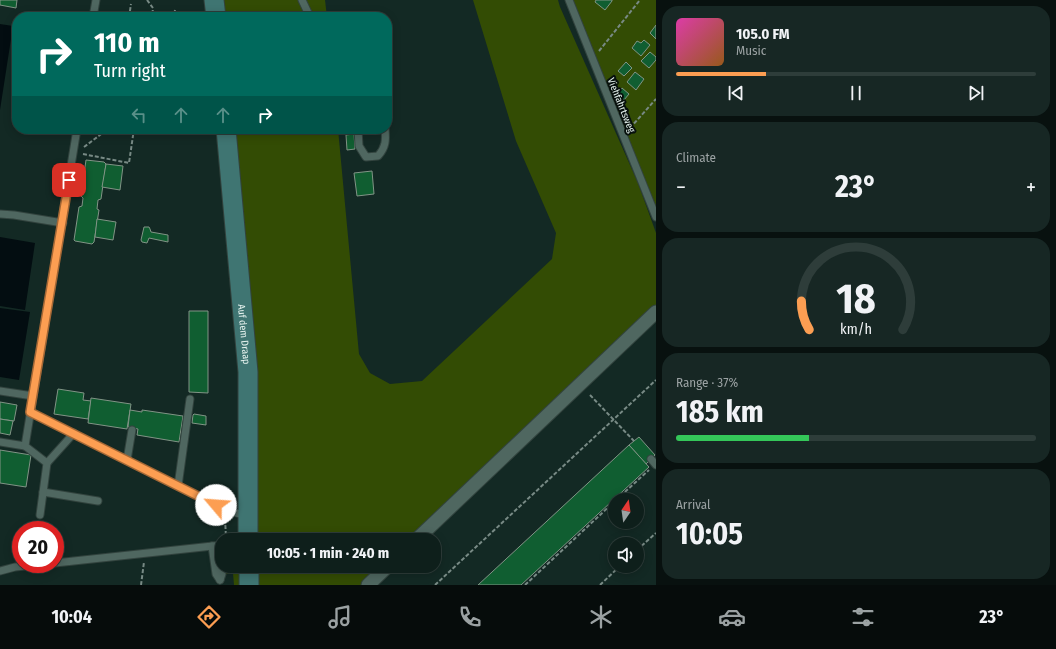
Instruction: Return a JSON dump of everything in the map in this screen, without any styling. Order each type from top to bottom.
[{"type":"street","points":[[214,0],[215,12]]},
{"type":"street","name":"Auf dem Draap","points":[[226,134],[248,372],[248,533]]},
{"type":"street","points":[[423,533],[656,312]]},
{"type":"street","points":[[248,573],[249,585]]},
{"type":"street","points":[[368,585],[381,573]]},
{"type":"lane","points":[[94,12],[96,0]]},
{"type":"lane","points":[[302,0],[308,12]]},
{"type":"lane","name":"Viehfahrtsweg","points":[[569,0],[656,217]]},
{"type":"lane","points":[[25,446],[32,396],[75,152],[77,134]]},
{"type":"lane","points":[[358,134],[359,146],[366,157],[378,156],[384,150],[386,142],[385,134]]},
{"type":"lane","points":[[0,214],[62,223]]},
{"type":"lane","points":[[0,391],[32,396]]},
{"type":"lane","points":[[178,486],[190,399]]},
{"type":"lane","points":[[30,412],[225,510],[249,516]]},
{"type":"lane","points":[[127,460],[132,430]]},
{"type":"lane","points":[[40,515],[47,463],[74,433]]},
{"type":"lane","points":[[0,442],[25,446],[47,463]]},
{"type":"lane","points":[[43,492],[98,501]]},
{"type":"lane","points":[[64,562],[215,545]]},
{"type":"lane","points":[[0,571],[12,568]]},
{"type":"path","points":[[147,0],[153,8],[153,12]]},
{"type":"path","points":[[598,52],[640,0]]},
{"type":"path","points":[[130,12],[131,4]]},
{"type":"path","points":[[628,130],[656,99]]},
{"type":"path","points":[[75,152],[101,134]]},
{"type":"path","points":[[75,152],[129,162],[133,134]]},
{"type":"path","points":[[435,585],[656,380]]},
{"type":"path","points":[[590,395],[634,441]]},
{"type":"path","points":[[624,493],[654,463]]},
{"type":"path","points":[[525,585],[608,508]]},
{"type":"path","points":[[222,533],[225,510]]},
{"type":"path","points":[[644,544],[656,533]]},
{"type":"path","points":[[141,585],[146,553]]},
{"type":"path","points":[[600,585],[613,573]]},
{"type":"green space","points":[[221,0],[325,0],[326,12],[222,12]]},
{"type":"green space","points":[[473,0],[558,0],[638,183],[656,233],[656,307],[417,533],[254,533],[232,134],[338,134],[359,354],[370,373],[390,384],[422,381],[552,259],[556,233],[516,141]]},
{"type":"green space","points":[[572,0],[656,0],[656,213]]},
{"type":"green space","points":[[233,573],[242,573],[241,585],[234,585]]},
{"type":"green space","points":[[255,573],[376,573],[363,585],[255,585]]},
{"type":"shaded area","points":[[0,24],[12,26],[12,32],[0,110]]},
{"type":"shaded area","points":[[0,237],[35,243],[25,310],[0,306]]},
{"type":"shaded area","points":[[0,308],[30,312],[19,380],[0,377]]},
{"type":"building","points":[[0,0],[17,0],[16,8],[0,5]]},
{"type":"building","points":[[596,0],[612,1],[605,10],[595,2]]},
{"type":"building","points":[[656,25],[656,39],[650,33]]},
{"type":"building","points":[[644,40],[650,45],[641,56],[632,48],[637,41],[641,43]]},
{"type":"building","points":[[650,52],[656,57],[656,60],[649,68],[641,61]]},
{"type":"building","points":[[626,62],[632,68],[624,76],[618,71]]},
{"type":"building","points":[[635,72],[644,79],[636,90],[627,82]]},
{"type":"building","points":[[622,88],[629,94],[624,100],[617,94]]},
{"type":"building","points":[[354,134],[355,149],[347,150],[346,135]]},
{"type":"building","points":[[86,160],[104,162],[106,164],[101,199],[98,200],[97,209],[99,210],[94,242],[92,244],[74,240],[79,207],[82,206],[83,198],[81,196]]},
{"type":"building","points":[[106,164],[123,166],[120,190],[102,187]]},
{"type":"building","points":[[372,171],[374,194],[357,196],[354,173]]},
{"type":"building","points":[[97,219],[116,222],[113,240],[95,237]]},
{"type":"building","points":[[144,227],[149,227],[151,232],[168,235],[168,242],[149,238],[147,243],[142,242],[141,240]]},
{"type":"building","points":[[189,311],[208,311],[208,393],[189,392]]},
{"type":"building","points":[[58,389],[84,393],[83,400],[91,401],[88,419],[54,414]]},
{"type":"building","points":[[91,398],[131,404],[127,429],[88,423]]},
{"type":"building","points":[[0,402],[17,405],[14,421],[0,419]]},
{"type":"building","points":[[130,410],[142,412],[142,410],[183,416],[179,442],[137,435],[138,429],[128,427]]},
{"type":"building","points":[[194,414],[206,416],[206,425],[192,423]]},
{"type":"building","points":[[0,419],[13,421],[10,435],[0,433]]},
{"type":"building","points":[[639,437],[655,455],[646,464],[629,445]]},
{"type":"building","points":[[629,445],[649,467],[621,493],[608,493],[608,505],[521,585],[478,585]]},
{"type":"building","points":[[0,450],[31,455],[26,487],[0,483]]},
{"type":"route","points":[[69,180],[30,412],[89,440],[216,505]]}]
